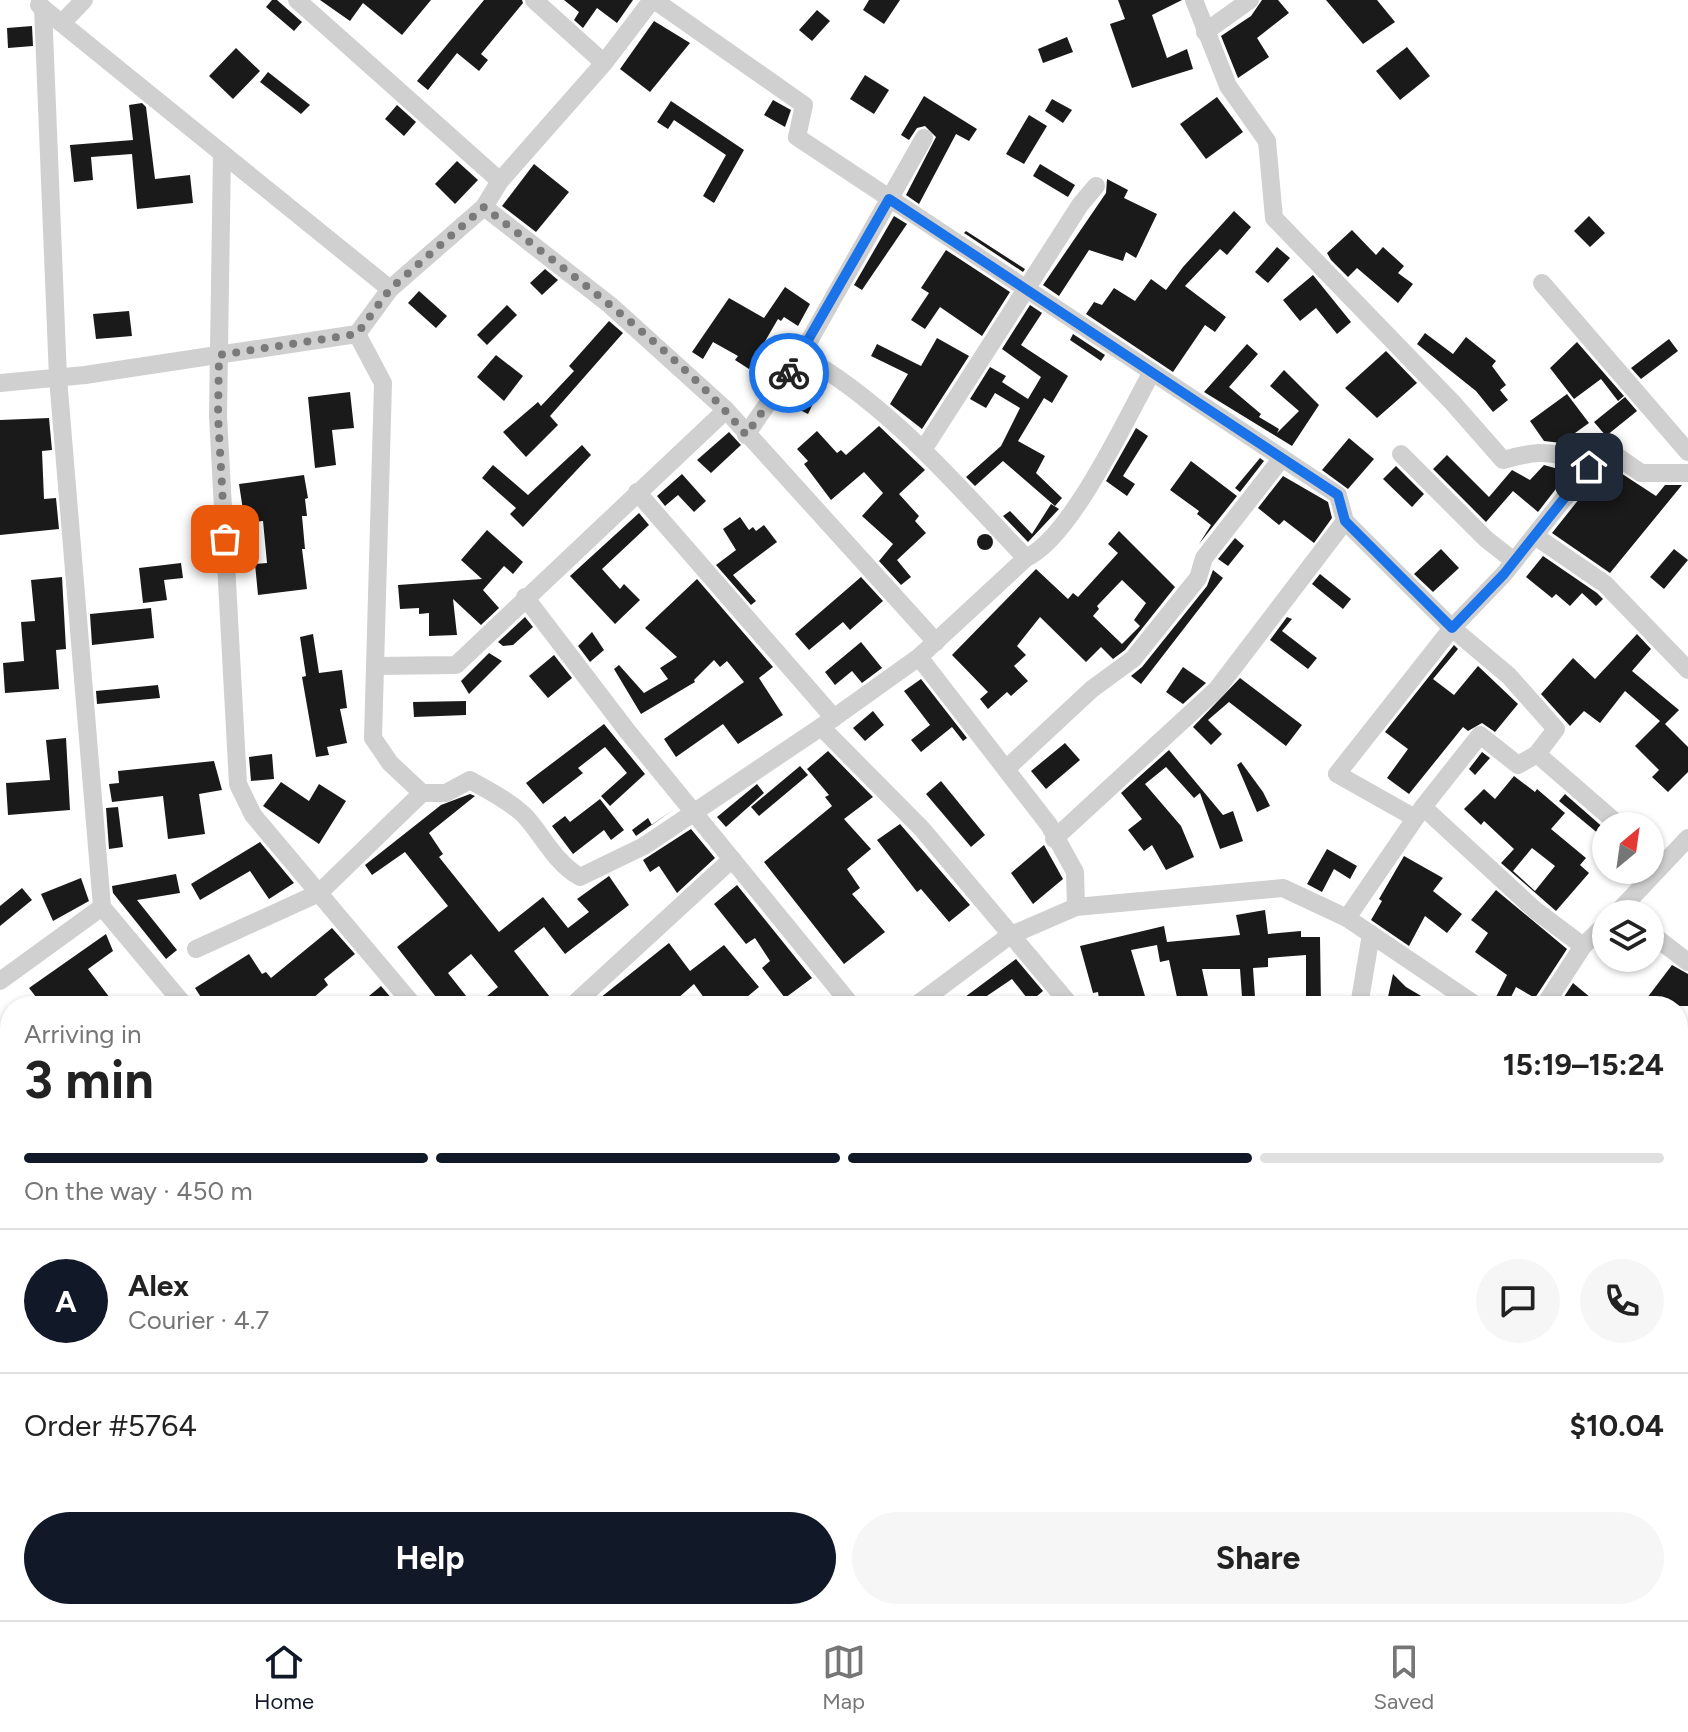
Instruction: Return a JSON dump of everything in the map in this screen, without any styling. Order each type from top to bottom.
[{"type":"street","points":[[62,23],[84,0]]},
{"type":"street","points":[[297,0],[500,181]]},
{"type":"street","points":[[534,0],[604,63]]},
{"type":"street","points":[[0,383],[58,378],[357,334],[390,289],[484,207],[500,181],[604,63],[653,0],[804,105],[797,137],[1338,495],[1345,521],[1452,628],[1509,676],[1556,729],[1537,754],[1518,765],[1480,735],[1419,813],[1347,918]]},
{"type":"street","points":[[1194,0],[1228,86],[1267,141],[1274,218],[1452,402],[1503,460],[1538,451],[1559,453],[1578,461],[1605,448]]},
{"type":"street","points":[[1205,32],[1250,0]]},
{"type":"street","points":[[38,4],[390,289]]},
{"type":"street","points":[[38,4],[58,378],[102,907],[177,996]]},
{"type":"street","points":[[746,435],[801,355],[924,138]]},
{"type":"street","points":[[222,153],[218,416],[238,784],[253,815],[406,996]]},
{"type":"street","points":[[923,450],[1096,186]]},
{"type":"street","points":[[484,207],[610,305],[726,410],[936,642]]},
{"type":"street","points":[[1542,283],[1688,452]]},
{"type":"street","points":[[357,334],[383,383],[373,738],[390,763],[422,793],[446,793],[470,780],[507,801],[538,831],[555,856],[580,877],[644,846],[828,723],[919,657],[1026,558],[1042,551],[1063,527],[1152,372]]},
{"type":"street","points":[[801,355],[851,386],[923,450],[1026,558]]},
{"type":"street","points":[[376,666],[456,665],[726,410]]},
{"type":"street","points":[[1605,448],[1641,473],[1688,473]]},
{"type":"street","points":[[1583,946],[1419,813],[1337,774],[1452,628],[1514,561],[1605,448]]},
{"type":"street","points":[[1401,454],[1437,493],[1514,561]]},
{"type":"street","points":[[1006,769],[1092,689],[1133,659],[1198,578],[1204,558],[1282,458]]},
{"type":"street","points":[[637,492],[828,723],[1062,996]]},
{"type":"street","points":[[1054,839],[1217,689],[1345,521]]},
{"type":"street","points":[[1535,536],[1605,584],[1688,670]]},
{"type":"street","points":[[525,597],[844,996]]},
{"type":"street","points":[[919,657],[1049,825],[1054,839],[1075,872],[1076,907]]},
{"type":"street","points":[[1537,754],[1604,812]]},
{"type":"street","points":[[196,949],[319,893],[422,793]]},
{"type":"street","points":[[1664,853],[1688,838]]},
{"type":"street","points":[[583,996],[732,859]]},
{"type":"street","points":[[928,996],[1009,936],[1076,907],[1283,888],[1347,918],[1462,996]]},
{"type":"street","points":[[0,981],[102,907]]},
{"type":"street","points":[[1361,996],[1371,934]]},
{"type":"street","points":[[1550,996],[1592,937]]},
{"type":"street","points":[[1664,944],[1688,962]]},
{"type":"building","points":[[272,0],[277,0],[302,22],[294,31],[266,7]]},
{"type":"building","points":[[320,0],[431,0],[402,35],[363,3],[350,21]]},
{"type":"building","points":[[484,0],[522,0],[523,3],[481,54],[488,60],[479,71],[457,53],[428,90],[417,81]]},
{"type":"building","points":[[564,0],[633,0],[617,23],[597,8],[583,28],[574,20],[579,12]]},
{"type":"building","points":[[869,0],[900,0],[884,24],[863,10]]},
{"type":"building","points":[[1118,0],[1182,0],[1152,15],[1167,58],[1187,49],[1193,69],[1132,88],[1110,24],[1125,19]]},
{"type":"building","points":[[1262,0],[1278,0],[1289,13],[1257,38],[1269,57],[1238,78],[1221,36],[1251,16]]},
{"type":"building","points":[[1326,0],[1377,0],[1395,22],[1363,44]]},
{"type":"building","points":[[817,10],[830,21],[812,41],[799,30]]},
{"type":"building","points":[[654,21],[690,43],[650,92],[620,69]]},
{"type":"building","points":[[32,26],[33,46],[8,48],[7,28]]},
{"type":"building","points":[[1067,37],[1073,52],[1043,63],[1038,49]]},
{"type":"building","points":[[1407,47],[1430,76],[1400,100],[1376,71]]},
{"type":"building","points":[[236,48],[260,71],[233,99],[209,76]]},
{"type":"building","points":[[268,72],[310,105],[301,114],[260,82]]},
{"type":"building","points":[[865,75],[889,90],[874,114],[850,99]]},
{"type":"building","points":[[924,96],[977,129],[969,141],[956,134],[919,204],[906,195],[936,137],[925,126],[917,128],[909,140],[901,135]]},
{"type":"building","points":[[1217,97],[1243,132],[1206,159],[1180,124]]},
{"type":"building","points":[[1052,99],[1072,110],[1063,123],[1045,111]]},
{"type":"building","points":[[773,100],[791,110],[785,127],[764,115]]},
{"type":"building","points":[[671,101],[744,150],[714,203],[703,196],[726,155],[674,120],[668,129],[657,122]]},
{"type":"building","points":[[142,103],[146,107],[155,179],[190,175],[193,203],[137,209],[132,154],[91,157],[93,180],[74,182],[70,145],[133,140],[129,105]]},
{"type":"building","points":[[397,105],[416,122],[404,136],[385,119]]},
{"type":"building","points":[[1029,115],[1047,126],[1024,164],[1006,154]]},
{"type":"building","points":[[457,161],[478,180],[455,204],[435,184]]},
{"type":"building","points":[[534,164],[569,192],[536,232],[502,206]]},
{"type":"building","points":[[1040,164],[1075,185],[1068,197],[1033,176]]},
{"type":"building","points":[[1107,179],[1128,190],[1124,198],[1157,214],[1136,258],[1126,252],[1123,261],[1089,250],[1059,296],[1043,285],[1106,193]]},
{"type":"building","points":[[1234,211],[1251,227],[1227,255],[1220,249],[1185,286],[1226,317],[1215,332],[1205,325],[1173,372],[1086,314],[1094,302],[1102,305],[1114,288],[1135,301],[1151,279],[1166,290]]},
{"type":"building","points":[[894,216],[907,224],[862,290],[854,285]]},
{"type":"building","points":[[1589,216],[1605,233],[1590,247],[1574,231]]},
{"type":"building","points":[[1352,230],[1376,255],[1383,247],[1404,266],[1398,273],[1413,284],[1398,303],[1357,268],[1348,277],[1331,260],[1327,253]]},
{"type":"building","points":[[966,231],[1025,269],[1023,272],[964,233]]},
{"type":"building","points":[[1277,247],[1290,258],[1268,283],[1255,272]]},
{"type":"building","points":[[946,250],[1010,292],[982,336],[940,307],[925,329],[911,320],[929,293],[921,288]]},
{"type":"building","points":[[545,269],[558,280],[542,295],[530,283]]},
{"type":"building","points":[[1313,275],[1351,322],[1337,334],[1316,308],[1300,321],[1283,300]]},
{"type":"building","points":[[785,287],[810,304],[798,326],[784,317],[781,321],[778,319],[749,369],[735,360],[738,356],[713,342],[703,359],[692,352],[729,298],[764,318]]},
{"type":"building","points":[[419,291],[447,316],[436,328],[408,303]]},
{"type":"building","points":[[507,305],[517,315],[487,345],[477,335]]},
{"type":"building","points":[[1030,305],[1042,313],[1021,345],[1068,376],[1052,403],[1044,398],[1018,441],[1045,456],[1036,473],[1062,498],[1055,506],[1003,461],[975,486],[966,477],[1001,446],[1020,408],[995,393],[986,408],[970,399],[990,367],[1006,376],[1002,382],[1028,399],[1041,377],[1002,349]]},
{"type":"building","points":[[129,311],[132,336],[96,339],[93,314]]},
{"type":"building","points":[[609,321],[623,333],[550,416],[558,425],[526,457],[503,432],[538,402],[541,406],[574,371],[569,366]]},
{"type":"building","points":[[1425,333],[1453,354],[1466,337],[1496,361],[1492,366],[1506,385],[1500,390],[1508,400],[1493,412],[1476,391],[1417,344]]},
{"type":"building","points":[[1073,334],[1105,355],[1101,361],[1070,340]]},
{"type":"building","points":[[937,338],[969,356],[922,429],[890,404],[908,374],[871,356],[877,344],[921,366]]},
{"type":"building","points":[[1669,339],[1678,351],[1641,379],[1631,368]]},
{"type":"building","points":[[1577,342],[1624,396],[1618,401],[1601,379],[1574,399],[1550,368]]},
{"type":"building","points":[[1247,344],[1258,354],[1229,387],[1261,414],[1259,417],[1279,429],[1277,433],[1299,411],[1270,386],[1284,370],[1319,405],[1292,446],[1204,392]]},
{"type":"building","points":[[1386,351],[1417,383],[1377,418],[1345,388]]},
{"type":"building","points":[[496,355],[523,376],[504,401],[477,377]]},
{"type":"building","points":[[804,371],[823,383],[808,414],[784,402]]},
{"type":"building","points":[[350,392],[354,428],[332,430],[336,465],[315,468],[308,397]]},
{"type":"building","points":[[1567,394],[1589,423],[1561,443],[1544,441],[1530,421]]},
{"type":"building","points":[[1625,397],[1637,411],[1606,436],[1594,422]]},
{"type":"building","points":[[49,418],[52,450],[42,451],[44,499],[56,498],[59,529],[0,535],[0,420]]},
{"type":"building","points":[[879,426],[925,470],[899,494],[919,516],[915,521],[926,533],[897,560],[911,577],[901,585],[879,561],[893,544],[862,516],[883,493],[864,472],[831,500],[804,464],[808,461],[797,449],[817,431],[837,453],[841,450],[846,455]]},
{"type":"building","points":[[1136,428],[1148,436],[1123,476],[1135,484],[1127,496],[1106,481]]},
{"type":"building","points":[[729,432],[741,445],[711,473],[697,460]]},
{"type":"building","points":[[1349,438],[1374,459],[1348,489],[1322,470]]},
{"type":"building","points":[[582,445],[591,455],[523,527],[510,514],[516,508],[482,478],[493,465],[528,495]]},
{"type":"building","points":[[1447,455],[1489,497],[1512,470],[1530,480],[1544,465],[1569,472],[1538,512],[1513,491],[1486,522],[1433,469]]},
{"type":"building","points":[[1260,458],[1264,461],[1240,492],[1235,488]]},
{"type":"building","points":[[1191,461],[1237,496],[1199,544],[1211,525],[1197,514],[1199,511],[1170,490]]},
{"type":"building","points":[[1607,464],[1656,496],[1665,485],[1682,485],[1610,573],[1552,533]]},
{"type":"building","points":[[1396,466],[1424,494],[1412,507],[1383,479]]},
{"type":"building","points":[[682,474],[706,501],[694,512],[678,495],[665,506],[657,496]]},
{"type":"building","points":[[304,475],[308,498],[305,499],[307,516],[302,516],[305,549],[302,549],[307,589],[258,595],[255,564],[267,563],[263,521],[245,523],[239,484]]},
{"type":"building","points":[[1283,476],[1328,502],[1332,518],[1314,543],[1284,520],[1279,525],[1258,508]]},
{"type":"building","points":[[1051,504],[1059,509],[1028,542],[1003,516],[1010,511],[1032,534]]},
{"type":"building","points":[[639,513],[649,525],[602,569],[620,589],[624,584],[640,600],[615,624],[570,576]]},
{"type":"building","points":[[740,517],[749,530],[753,527],[756,531],[764,525],[777,542],[733,575],[756,601],[751,605],[716,565],[736,550],[723,529]]},
{"type":"building","points":[[487,530],[523,562],[513,574],[504,566],[483,590],[499,608],[481,625],[453,599],[457,635],[429,636],[429,613],[419,614],[419,608],[400,609],[398,585],[482,579],[461,560]]},
{"type":"building","points":[[1119,531],[1175,587],[1125,650],[1113,659],[1101,647],[1086,662],[1040,617],[1017,646],[1026,655],[1014,666],[1028,681],[1011,696],[1007,692],[988,709],[980,699],[988,692],[952,655],[1036,569],[1068,599],[1073,593],[1078,597],[1118,553],[1108,544]],"holes":[[[1122,580],[1146,603],[1134,620],[1140,626],[1122,644],[1093,616],[1099,609],[1097,606]]]},
{"type":"building","points":[[982,534],[988,534],[993,542],[991,548],[982,550],[977,545],[977,539]]},
{"type":"building","points":[[1235,538],[1244,546],[1228,566],[1218,559]]},
{"type":"building","points":[[1441,549],[1459,568],[1433,592],[1414,574]]},
{"type":"building","points":[[1674,549],[1688,560],[1664,589],[1650,577]]},
{"type":"building","points":[[1543,556],[1603,599],[1596,606],[1582,593],[1570,606],[1556,594],[1552,598],[1526,577]]},
{"type":"building","points":[[181,563],[183,578],[164,580],[167,600],[143,603],[139,568]]},
{"type":"building","points":[[1213,570],[1223,578],[1141,684],[1131,676],[1142,667],[1207,586]]},
{"type":"building","points":[[1320,574],[1351,599],[1343,609],[1312,584]]},
{"type":"building","points":[[62,577],[66,649],[56,650],[59,689],[5,693],[3,663],[24,661],[21,622],[35,621],[31,580]]},
{"type":"building","points":[[861,577],[883,601],[850,630],[843,622],[809,650],[795,634]]},
{"type":"building","points":[[697,579],[773,667],[759,678],[783,715],[738,744],[723,724],[676,757],[664,739],[744,682],[727,661],[720,667],[714,660],[695,682],[641,714],[614,669],[619,665],[644,693],[668,679],[660,668],[677,657],[645,628]]},
{"type":"building","points":[[151,608],[154,638],[92,645],[90,614]]},
{"type":"building","points":[[525,617],[533,627],[513,645],[503,646],[498,642]]},
{"type":"building","points":[[1287,617],[1292,619],[1282,631],[1317,658],[1308,669],[1270,640]]},
{"type":"building","points":[[592,632],[604,650],[590,662],[578,646]]},
{"type":"building","points":[[313,634],[319,673],[342,670],[347,708],[340,709],[347,743],[327,747],[329,755],[316,757],[302,677],[306,676],[300,637]]},
{"type":"building","points":[[1637,634],[1651,649],[1632,671],[1679,710],[1665,724],[1688,747],[1688,772],[1668,792],[1652,777],[1659,770],[1635,746],[1660,721],[1625,691],[1600,723],[1584,711],[1570,726],[1541,694],[1573,658],[1595,679]]},
{"type":"building","points":[[861,642],[882,668],[862,683],[852,671],[835,685],[825,672]]},
{"type":"building","points":[[1454,645],[1458,649],[1433,679],[1454,695],[1478,666],[1518,704],[1495,732],[1482,723],[1468,731],[1463,727],[1409,794],[1387,778],[1408,749],[1385,732]]},
{"type":"building","points":[[489,653],[502,661],[469,694],[461,681]]},
{"type":"building","points":[[554,655],[572,678],[548,698],[529,676]]},
{"type":"building","points":[[1183,667],[1206,683],[1183,704],[1166,692]]},
{"type":"building","points":[[1240,678],[1302,725],[1286,746],[1229,702],[1208,720],[1222,734],[1211,745],[1193,727]]},
{"type":"building","points":[[921,679],[967,738],[963,741],[952,727],[921,752],[911,740],[930,725],[904,691]]},
{"type":"building","points":[[158,685],[160,698],[97,704],[96,691]]},
{"type":"building","points":[[466,701],[466,715],[414,717],[413,702]]},
{"type":"building","points":[[873,711],[884,725],[865,741],[853,728]]},
{"type":"building","points":[[604,724],[645,774],[610,806],[601,796],[627,773],[605,747],[578,768],[583,773],[543,804],[526,783]]},
{"type":"building","points":[[66,738],[70,810],[8,815],[6,783],[50,780],[46,740]]},
{"type":"building","points":[[1065,743],[1080,760],[1046,789],[1031,771]]},
{"type":"building","points":[[1169,750],[1223,815],[1233,811],[1243,841],[1220,849],[1200,793],[1194,798],[1166,767],[1145,784],[1181,826],[1194,857],[1166,870],[1152,845],[1144,851],[1128,830],[1142,819],[1121,793]]},
{"type":"building","points":[[828,751],[873,797],[844,819],[871,849],[847,869],[860,888],[852,894],[885,932],[844,964],[764,862],[832,806],[825,797],[829,795],[807,769]]},
{"type":"building","points":[[1482,752],[1490,758],[1475,775],[1469,769]]},
{"type":"building","points":[[272,754],[274,779],[251,781],[249,757]]},
{"type":"building","points":[[214,761],[222,790],[199,794],[205,834],[168,839],[163,796],[112,802],[109,784],[119,783],[118,771]]},
{"type":"building","points":[[1241,762],[1270,806],[1257,812],[1237,765]]},
{"type":"building","points":[[800,766],[808,775],[759,816],[751,807]]},
{"type":"building","points":[[1514,776],[1535,792],[1537,789],[1565,813],[1551,829],[1586,858],[1580,865],[1589,873],[1556,911],[1501,863],[1514,849],[1484,821],[1481,825],[1464,809],[1484,789],[1495,799]],"holes":[[[1532,848],[1555,866],[1535,891],[1513,871]]]},
{"type":"building","points":[[941,781],[985,835],[971,847],[926,794]]},
{"type":"building","points":[[281,782],[309,801],[319,784],[346,801],[319,844],[263,806]]},
{"type":"building","points":[[757,784],[764,793],[726,827],[717,817]]},
{"type":"building","points":[[470,794],[475,796],[429,833],[443,854],[439,857],[499,932],[543,897],[568,928],[589,912],[577,899],[609,876],[629,905],[565,954],[544,927],[514,951],[549,996],[487,996],[498,987],[471,954],[448,973],[466,996],[435,996],[397,947],[448,906],[405,852],[372,875],[365,865],[441,805]]},
{"type":"building","points":[[1565,794],[1592,818],[1592,828],[1559,801]]},
{"type":"building","points":[[600,799],[624,830],[611,840],[604,830],[573,854],[552,826],[565,816],[570,822]]},
{"type":"building","points":[[118,807],[123,847],[109,849],[106,808]]},
{"type":"building","points":[[648,818],[652,825],[636,836],[632,830]]},
{"type":"building","points":[[900,824],[970,905],[949,922],[921,889],[917,892],[877,840]]},
{"type":"building","points":[[691,829],[715,858],[677,893],[659,866],[650,872],[643,860]]},
{"type":"building","points":[[260,842],[294,883],[269,899],[250,871],[200,900],[191,884]]},
{"type":"building","points":[[1044,845],[1063,879],[1033,904],[1011,873]]},
{"type":"building","points":[[1327,849],[1357,866],[1350,879],[1334,869],[1322,892],[1307,884]]},
{"type":"building","points":[[1404,856],[1443,878],[1433,891],[1462,914],[1447,933],[1425,916],[1409,946],[1371,920],[1382,901],[1379,899]]},
{"type":"building","points":[[176,874],[180,893],[137,900],[177,950],[166,959],[113,893],[112,886]]},
{"type":"building","points":[[81,878],[89,901],[53,921],[41,894]]},
{"type":"building","points":[[737,885],[812,978],[783,996],[762,968],[770,961],[755,938],[746,944],[714,904]]},
{"type":"building","points":[[22,888],[32,900],[0,926],[0,906]]},
{"type":"building","points":[[1496,890],[1567,949],[1536,996],[1516,987],[1512,996],[1496,996],[1507,975],[1475,952],[1488,933],[1471,920]]},
{"type":"building","points":[[1265,910],[1268,934],[1301,931],[1301,937],[1320,937],[1321,996],[1306,996],[1306,955],[1268,958],[1268,967],[1253,968],[1255,996],[1242,996],[1240,969],[1202,969],[1208,996],[1177,996],[1169,960],[1160,962],[1157,945],[1131,950],[1145,996],[1099,996],[1098,992],[1093,993],[1080,946],[1164,926],[1167,942],[1240,935],[1236,915]]},
{"type":"building","points":[[332,928],[355,954],[324,979],[328,985],[315,996],[200,996],[195,988],[249,954],[262,974],[266,972],[271,978]]},
{"type":"building","points":[[106,934],[113,951],[88,969],[108,996],[35,996],[29,988]]},
{"type":"building","points":[[669,943],[690,971],[724,945],[759,987],[748,996],[703,996],[694,984],[680,996],[603,996]]},
{"type":"building","points":[[1016,959],[1043,991],[1037,996],[1025,996],[1012,979],[987,996],[966,996]]},
{"type":"building","points":[[1672,965],[1688,974],[1688,996],[1649,996]]},
{"type":"building","points":[[1393,974],[1421,996],[1388,996]]},
{"type":"building","points":[[1573,983],[1589,996],[1565,996]]},
{"type":"building","points":[[381,986],[390,996],[369,996]]},
{"type":"way so far","points":[[225,539],[218,416],[219,355],[357,334],[390,289],[484,207],[610,305],[726,410],[746,435],[789,373]]},
{"type":"route","points":[[789,373],[889,199],[1338,495],[1345,521],[1452,628],[1504,574],[1589,467]]}]
